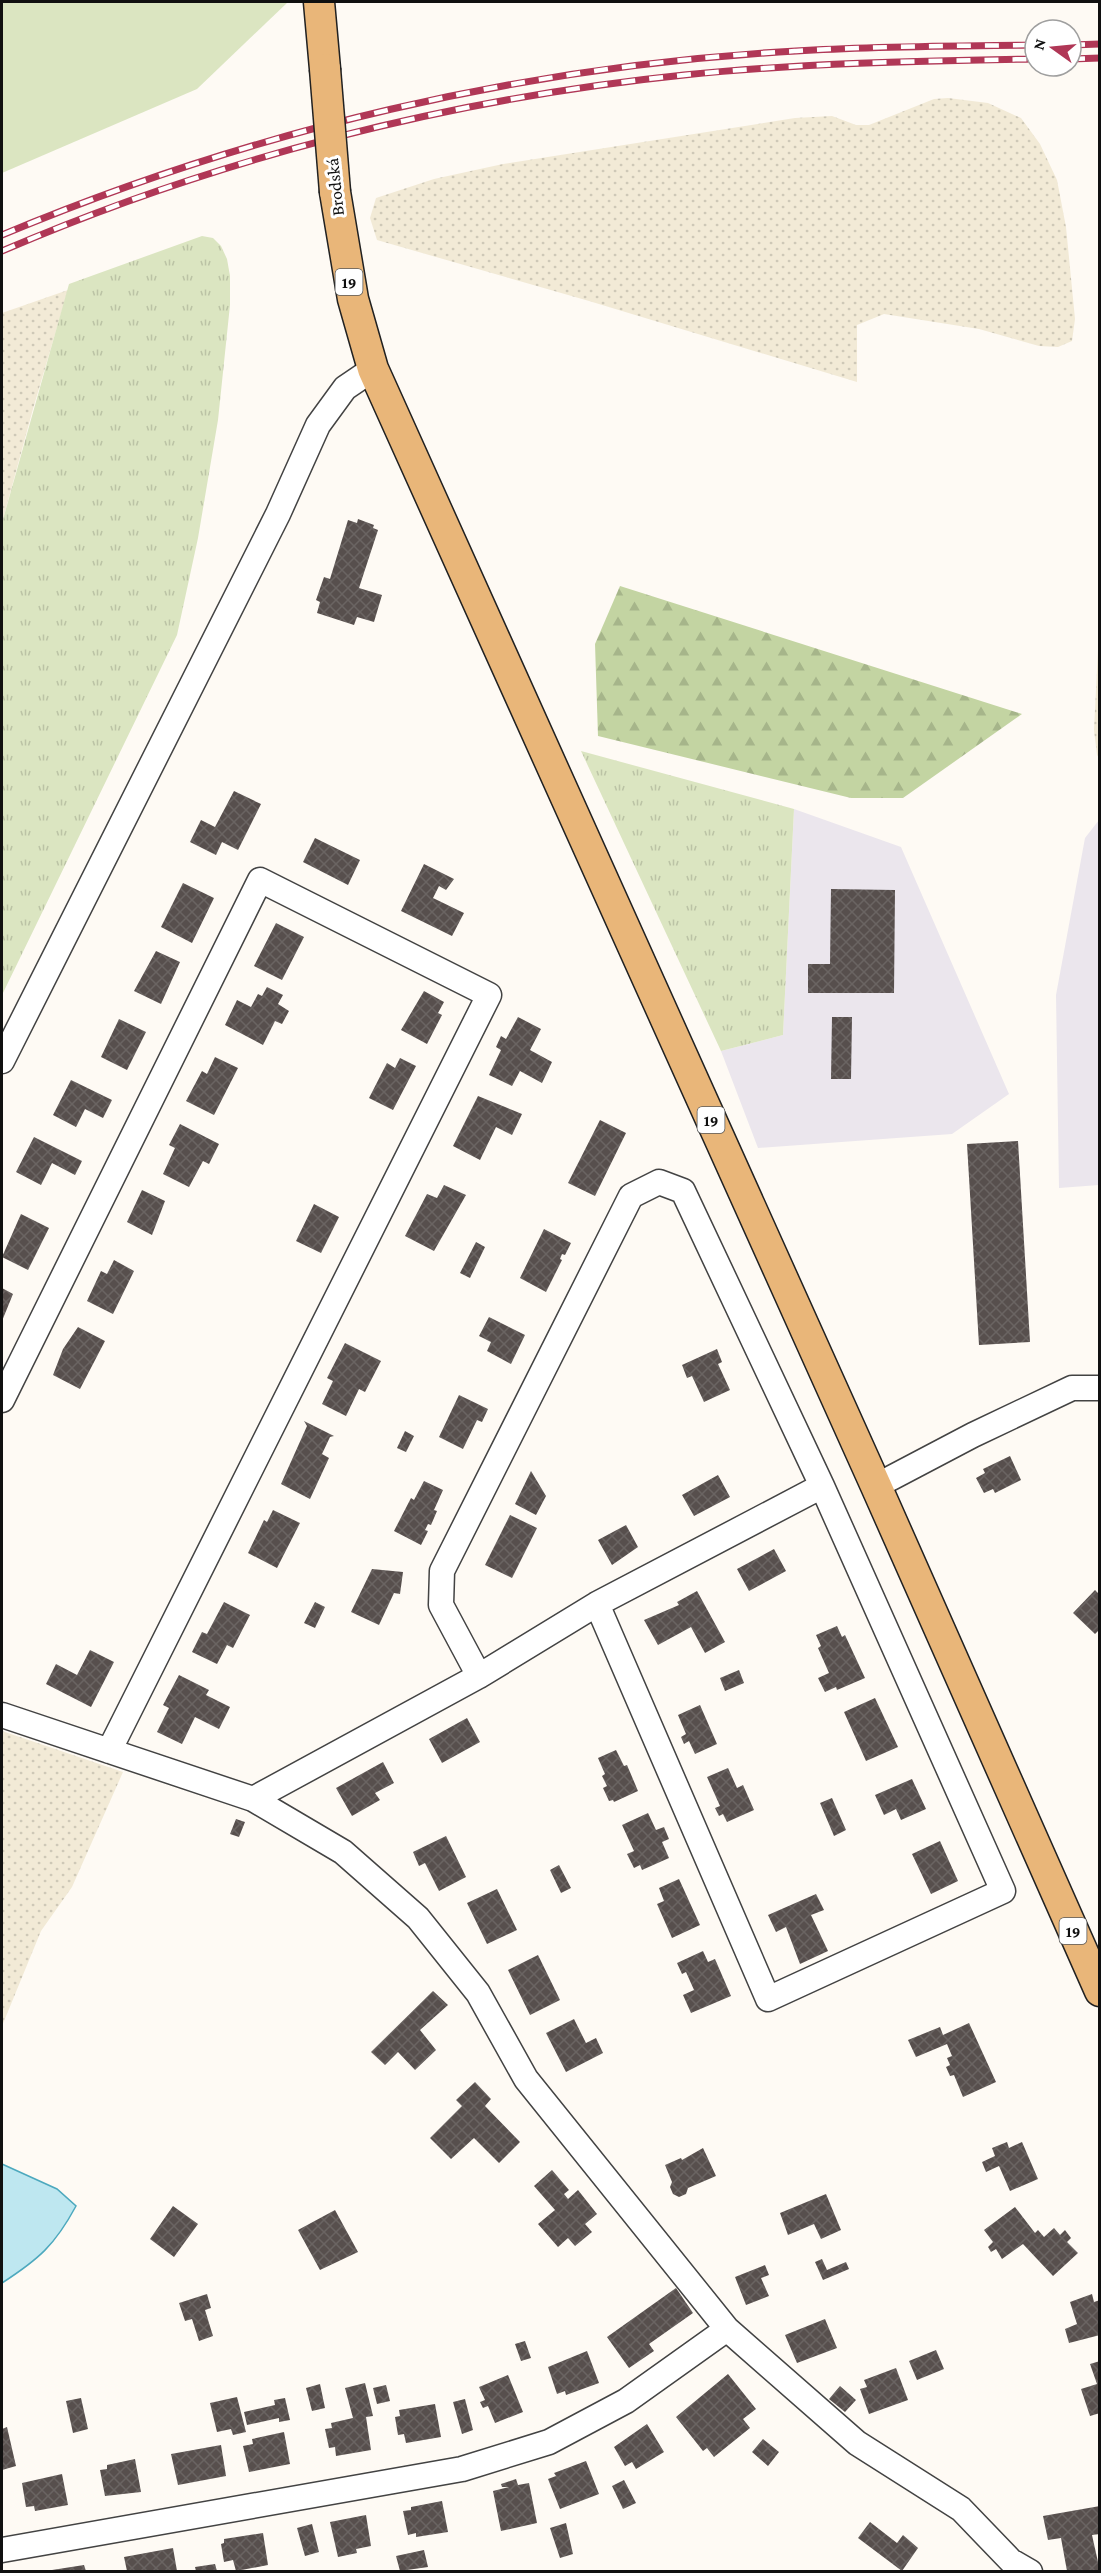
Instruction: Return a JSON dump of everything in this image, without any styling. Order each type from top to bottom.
[{"type":"main road","name":"Brodská","points":[[319,2],[335,192],[353,299],[373,369]]},
{"type":"main road","name":"19","points":[[373,369],[876,1486],[1100,1991]]},
{"type":"street","points":[[2,1061],[278,514],[318,424],[345,388],[373,369]]},
{"type":"street","points":[[2,1400],[260,880],[489,995],[109,1751]]},
{"type":"street","points":[[479,1676],[441,1605],[442,1571],[631,1196],[659,1182],[683,1191],[822,1486],[1003,1891],[768,1999],[597,1604]]},
{"type":"street","points":[[876,1486],[1072,1388],[1100,1388]]},
{"type":"street","points":[[253,1799],[479,1676],[597,1604],[822,1486]]},
{"type":"street","points":[[2,1715],[253,1799],[343,1852],[418,1918],[478,1993],[526,2079],[727,2329],[857,2443],[962,2509],[1011,2561],[1030,2571]]},
{"type":"street","points":[[2,2550],[462,2469],[558,2437],[626,2401],[727,2329]]},
{"type":"shaded area","points":[[948,98],[988,103],[1021,118],[1040,144],[1057,180],[1066,227],[1075,319],[1072,341],[1058,347],[1039,346],[979,329],[884,314],[857,325],[857,382],[377,240],[370,218],[376,198],[434,179],[503,164],[795,118],[832,116],[856,125],[869,125],[934,99]]},
{"type":"shaded area","points":[[68,290],[33,409],[2,523],[2,313]]},
{"type":"shaded area","points":[[1099,629],[1100,758],[1097,755],[1094,730]]},
{"type":"shaded area","points":[[794,809],[901,847],[1009,1094],[952,1134],[758,1148],[721,1051],[783,1035]]},
{"type":"shaded area","points":[[1099,820],[1099,1185],[1059,1188],[1056,995],[1085,838]]},
{"type":"shaded area","points":[[2,1731],[123,1772],[72,1887],[41,1931],[2,2026]]},
{"type":"green space","points":[[2,2],[288,2],[197,89],[2,173]]},
{"type":"green space","points":[[202,236],[213,238],[221,246],[227,259],[230,276],[230,305],[218,420],[198,538],[177,635],[2,995],[2,523],[69,284]]},
{"type":"green space","points":[[620,586],[1022,714],[903,798],[851,798],[598,736],[595,644]]},
{"type":"green space","points":[[581,751],[794,809],[783,1035],[721,1051]]},
{"type":"water","points":[[2,2164],[57,2189],[76,2206],[61,2231],[45,2250],[2,2283]]},
{"type":"building","points":[[358,519],[374,525],[373,528],[378,530],[359,588],[382,595],[374,622],[357,617],[354,625],[317,613],[320,602],[316,600],[324,577],[330,579],[348,520],[357,523]]},
{"type":"building","points":[[234,791],[261,804],[238,850],[222,842],[216,855],[190,842],[201,820],[215,827]]},
{"type":"building","points":[[315,838],[360,860],[348,885],[303,862]]},
{"type":"building","points":[[424,864],[454,879],[446,890],[439,886],[433,898],[464,913],[452,936],[401,911]]},
{"type":"building","points":[[183,883],[214,898],[192,943],[161,927]]},
{"type":"building","points":[[831,889],[895,890],[894,993],[808,993],[808,964],[830,964]]},
{"type":"building","points":[[276,923],[304,937],[282,980],[254,966]]},
{"type":"building","points":[[156,951],[180,962],[161,1004],[134,991]]},
{"type":"building","points":[[267,987],[283,995],[278,1004],[289,1011],[282,1024],[275,1021],[263,1045],[225,1025],[237,1000],[251,1007],[258,994],[262,996]]},
{"type":"building","points":[[424,991],[444,1002],[438,1013],[442,1015],[427,1044],[401,1030]]},
{"type":"building","points":[[518,1017],[541,1029],[530,1050],[552,1062],[542,1083],[520,1071],[512,1086],[489,1075],[501,1050],[496,1047],[501,1036],[506,1039]]},
{"type":"building","points":[[832,1017],[852,1017],[851,1079],[831,1079]]},
{"type":"building","points":[[119,1019],[146,1032],[127,1070],[101,1057]]},
{"type":"building","points":[[215,1057],[238,1068],[214,1115],[186,1101],[202,1071],[207,1074]]},
{"type":"building","points":[[400,1058],[416,1066],[393,1110],[369,1098],[387,1063],[395,1068]]},
{"type":"building","points":[[71,1080],[112,1100],[103,1118],[85,1109],[76,1127],[53,1115]]},
{"type":"building","points":[[478,1096],[522,1114],[512,1135],[496,1127],[480,1160],[453,1146]]},
{"type":"building","points":[[600,1120],[626,1133],[595,1196],[568,1183]]},
{"type":"building","points":[[180,1124],[219,1144],[209,1164],[203,1161],[189,1187],[163,1174],[175,1148],[169,1145]]},
{"type":"building","points":[[34,1137],[82,1161],[75,1175],[52,1163],[41,1185],[16,1172]]},
{"type":"building","points":[[1018,1141],[1030,1342],[979,1345],[967,1144]]},
{"type":"building","points":[[444,1185],[466,1195],[434,1251],[405,1236],[427,1194],[437,1198]]},
{"type":"building","points":[[142,1190],[165,1201],[152,1235],[127,1222]]},
{"type":"building","points":[[314,1204],[339,1217],[321,1253],[296,1241]]},
{"type":"building","points":[[21,1214],[49,1228],[28,1270],[2,1257]]},
{"type":"building","points":[[544,1229],[571,1243],[565,1255],[562,1254],[560,1259],[562,1260],[546,1292],[520,1278]]},
{"type":"building","points":[[476,1242],[485,1247],[470,1278],[460,1273]]},
{"type":"building","points":[[114,1260],[134,1271],[113,1314],[87,1301],[101,1271],[107,1274]]},
{"type":"building","points":[[2,1288],[13,1294],[2,1321]]},
{"type":"building","points":[[489,1317],[525,1335],[511,1364],[487,1351],[491,1342],[479,1336]]},
{"type":"building","points":[[78,1327],[105,1341],[80,1389],[53,1375],[63,1349]]},
{"type":"building","points":[[345,1343],[381,1361],[365,1392],[359,1389],[346,1416],[322,1404],[333,1381],[327,1378]]},
{"type":"building","points":[[717,1349],[722,1362],[718,1364],[730,1390],[704,1402],[692,1376],[687,1378],[682,1365]]},
{"type":"building","points":[[459,1395],[488,1409],[482,1422],[477,1420],[463,1449],[439,1437]]},
{"type":"building","points":[[304,1421],[334,1436],[330,1437],[322,1454],[329,1458],[310,1499],[281,1484],[307,1426]]},
{"type":"building","points":[[405,1431],[414,1436],[406,1452],[397,1448]]},
{"type":"building","points":[[1010,1456],[1021,1480],[995,1493],[993,1489],[984,1493],[976,1478],[985,1473],[983,1469]]},
{"type":"building","points":[[531,1471],[546,1496],[536,1515],[515,1504]]},
{"type":"building","points":[[718,1475],[730,1497],[694,1516],[682,1495]]},
{"type":"building","points":[[424,1481],[443,1490],[434,1510],[437,1511],[431,1525],[428,1524],[425,1530],[428,1531],[421,1545],[394,1531],[411,1498],[414,1500]]},
{"type":"building","points":[[273,1510],[300,1523],[277,1568],[248,1553],[264,1520],[267,1522]]},
{"type":"building","points":[[510,1515],[537,1528],[512,1578],[485,1565]]},
{"type":"building","points":[[626,1525],[638,1547],[612,1565],[598,1540]]},
{"type":"building","points":[[774,1549],[786,1571],[749,1591],[737,1569]]},
{"type":"building","points":[[372,1569],[403,1572],[400,1594],[394,1593],[379,1625],[351,1612]]},
{"type":"building","points":[[1095,1590],[1100,1595],[1100,1633],[1098,1631],[1095,1634],[1073,1613]]},
{"type":"building","points":[[697,1591],[725,1642],[705,1653],[691,1627],[658,1645],[644,1620],[679,1605],[677,1602]]},
{"type":"building","points":[[224,1602],[250,1615],[233,1648],[227,1645],[217,1664],[192,1652],[202,1632],[207,1634]]},
{"type":"building","points":[[315,1602],[325,1607],[315,1628],[304,1623]]},
{"type":"building","points":[[837,1626],[842,1637],[845,1635],[865,1678],[837,1690],[836,1687],[825,1692],[818,1678],[829,1673],[818,1648],[821,1646],[816,1635]]},
{"type":"building","points":[[90,1650],[114,1662],[91,1707],[46,1684],[56,1664],[77,1675]]},
{"type":"building","points":[[739,1670],[744,1683],[725,1691],[720,1678]]},
{"type":"building","points":[[179,1675],[209,1690],[206,1695],[230,1707],[219,1729],[195,1717],[182,1744],[157,1732],[169,1708],[163,1705]]},
{"type":"building","points":[[875,1698],[898,1747],[866,1761],[844,1712]]},
{"type":"building","points":[[700,1705],[717,1744],[695,1754],[689,1741],[684,1744],[681,1737],[686,1734],[678,1715]]},
{"type":"building","points":[[467,1718],[480,1742],[442,1763],[429,1739]]},
{"type":"building","points":[[616,1750],[624,1766],[627,1765],[638,1791],[614,1802],[609,1801],[603,1788],[607,1786],[602,1776],[605,1774],[598,1758]]},
{"type":"building","points":[[383,1762],[394,1783],[375,1793],[380,1800],[352,1816],[336,1788]]},
{"type":"building","points":[[728,1768],[737,1788],[743,1785],[754,1810],[727,1822],[723,1814],[719,1816],[715,1808],[720,1806],[707,1777]]},
{"type":"building","points":[[912,1779],[926,1809],[901,1820],[896,1809],[884,1815],[875,1795]]},
{"type":"building","points":[[832,1798],[846,1830],[834,1836],[820,1803]]},
{"type":"building","points":[[648,1813],[656,1830],[664,1827],[669,1839],[662,1842],[669,1858],[642,1870],[640,1865],[634,1868],[627,1854],[634,1851],[622,1825]]},
{"type":"building","points":[[236,1819],[245,1822],[239,1837],[230,1834]]},
{"type":"building","points":[[446,1836],[466,1877],[439,1891],[425,1863],[419,1866],[413,1852]]},
{"type":"building","points":[[940,1841],[958,1881],[931,1894],[912,1854]]},
{"type":"building","points":[[559,1865],[571,1888],[561,1893],[550,1870]]},
{"type":"building","points":[[679,1879],[700,1925],[672,1938],[657,1904],[664,1901],[659,1888]]},
{"type":"building","points":[[497,1889],[517,1930],[487,1944],[467,1903]]},
{"type":"building","points":[[816,1894],[824,1910],[811,1915],[828,1951],[800,1964],[786,1927],[776,1932],[768,1915]]},
{"type":"building","points":[[703,1951],[708,1962],[715,1959],[731,1996],[691,2013],[683,1995],[694,1990],[686,1972],[682,1974],[677,1963]]},
{"type":"building","points":[[538,1955],[560,2000],[530,2015],[508,1970]]},
{"type":"building","points":[[433,1991],[448,2005],[420,2030],[436,2050],[415,2070],[398,2052],[385,2065],[371,2052]]},
{"type":"building","points":[[574,2019],[586,2043],[596,2038],[603,2053],[566,2072],[546,2033]]},
{"type":"building","points":[[969,2023],[996,2082],[963,2097],[954,2075],[950,2076],[946,2067],[950,2065],[947,2058],[952,2056],[947,2044],[916,2057],[908,2040],[940,2027],[943,2035]]},
{"type":"building","points":[[475,2082],[491,2099],[485,2106],[520,2142],[499,2163],[474,2138],[451,2159],[430,2138],[462,2106],[456,2100]]},
{"type":"building","points":[[1007,2142],[1009,2148],[1022,2142],[1038,2179],[1010,2191],[999,2166],[986,2172],[982,2162],[995,2156],[992,2148]]},
{"type":"building","points":[[703,2148],[716,2176],[688,2188],[686,2194],[679,2197],[673,2194],[670,2187],[672,2182],[665,2165],[681,2158],[682,2160]]},
{"type":"building","points":[[552,2170],[569,2190],[564,2194],[568,2199],[578,2190],[597,2214],[585,2224],[592,2232],[575,2246],[568,2238],[558,2247],[538,2224],[555,2210],[534,2186]]},
{"type":"building","points":[[826,2194],[841,2230],[821,2239],[814,2224],[788,2235],[780,2213]]},
{"type":"building","points":[[173,2206],[198,2224],[174,2257],[150,2239]]},
{"type":"building","points":[[1015,2207],[1035,2233],[1038,2230],[1044,2237],[1054,2228],[1060,2235],[1065,2230],[1071,2238],[1067,2242],[1078,2253],[1053,2276],[1023,2244],[1002,2259],[996,2249],[991,2252],[988,2247],[993,2242],[984,2230]]},
{"type":"building","points":[[335,2210],[358,2252],[320,2270],[298,2230]]},
{"type":"building","points":[[822,2259],[827,2270],[846,2262],[849,2269],[823,2280],[815,2262]]},
{"type":"building","points":[[765,2265],[769,2275],[761,2278],[769,2296],[746,2305],[735,2277]]},
{"type":"building","points":[[676,2288],[693,2313],[649,2344],[654,2351],[629,2368],[607,2337]]},
{"type":"building","points":[[207,2294],[211,2308],[205,2310],[213,2336],[199,2341],[192,2319],[185,2321],[179,2303]]},
{"type":"building","points":[[1092,2294],[1094,2302],[1100,2300],[1100,2335],[1069,2343],[1065,2329],[1077,2324],[1070,2302]]},
{"type":"building","points":[[825,2319],[837,2348],[797,2363],[785,2335]]},
{"type":"building","points":[[525,2341],[531,2358],[521,2361],[515,2344]]},
{"type":"building","points":[[936,2350],[944,2369],[917,2380],[909,2361]]},
{"type":"building","points":[[587,2351],[599,2383],[566,2395],[565,2391],[557,2394],[548,2367]]},
{"type":"building","points":[[1100,2361],[1100,2413],[1090,2416],[1081,2389],[1097,2384],[1090,2364]]},
{"type":"building","points":[[896,2368],[908,2400],[869,2414],[860,2389],[867,2387],[864,2380]]},
{"type":"building","points":[[728,2374],[756,2409],[743,2419],[750,2428],[714,2457],[707,2448],[703,2451],[676,2417]]},
{"type":"building","points":[[508,2375],[523,2412],[495,2423],[488,2406],[483,2408],[480,2402],[485,2400],[479,2387]]},
{"type":"building","points":[[365,2383],[373,2416],[366,2417],[371,2450],[336,2456],[335,2447],[329,2448],[325,2429],[332,2428],[331,2423],[353,2418],[345,2388]]},
{"type":"building","points":[[320,2384],[325,2408],[312,2411],[306,2388]]},
{"type":"building","points":[[386,2385],[390,2401],[377,2404],[373,2388]]},
{"type":"building","points":[[840,2386],[856,2400],[845,2412],[829,2399]]},
{"type":"building","points":[[237,2397],[246,2432],[233,2435],[231,2429],[217,2432],[210,2403]]},
{"type":"building","points":[[81,2398],[88,2429],[73,2433],[66,2401]]},
{"type":"building","points":[[285,2398],[290,2420],[279,2422],[279,2418],[247,2425],[244,2412],[275,2405],[274,2400]]},
{"type":"building","points":[[465,2399],[473,2430],[462,2434],[453,2402]]},
{"type":"building","points":[[435,2404],[441,2437],[406,2443],[404,2434],[398,2435],[395,2417],[400,2416],[399,2410]]},
{"type":"building","points":[[647,2424],[664,2452],[636,2469],[632,2462],[625,2466],[614,2447]]},
{"type":"building","points":[[7,2427],[16,2466],[2,2470],[2,2429]]},
{"type":"building","points":[[284,2432],[290,2464],[249,2472],[243,2446],[253,2444],[252,2439]]},
{"type":"building","points":[[763,2439],[779,2452],[768,2466],[752,2452]]},
{"type":"building","points":[[221,2445],[226,2476],[178,2485],[171,2454]]},
{"type":"building","points":[[135,2459],[141,2492],[105,2496],[100,2470],[107,2469],[107,2465]]},
{"type":"building","points":[[586,2461],[599,2494],[560,2509],[548,2479],[556,2476],[554,2473]]},
{"type":"building","points":[[62,2474],[68,2505],[35,2511],[34,2506],[26,2507],[22,2483]]},
{"type":"building","points":[[516,2479],[518,2485],[529,2483],[537,2523],[501,2531],[493,2491],[509,2487],[502,2487],[501,2484]]},
{"type":"building","points":[[624,2480],[636,2503],[623,2509],[612,2486]]},
{"type":"building","points":[[442,2501],[448,2532],[416,2537],[416,2533],[408,2535],[403,2511],[411,2510],[411,2507]]},
{"type":"building","points":[[1100,2506],[1100,2534],[1092,2535],[1100,2571],[1067,2571],[1061,2538],[1048,2540],[1043,2516]]},
{"type":"building","points":[[366,2515],[371,2546],[356,2549],[357,2553],[338,2557],[330,2522]]},
{"type":"building","points":[[870,2522],[897,2543],[903,2535],[918,2548],[902,2571],[858,2538]]},
{"type":"building","points":[[566,2523],[573,2554],[560,2558],[550,2528]]},
{"type":"building","points":[[312,2524],[319,2552],[305,2556],[297,2528]]},
{"type":"building","points":[[263,2533],[268,2565],[236,2571],[233,2560],[224,2562],[221,2544],[224,2543],[224,2539]]},
{"type":"building","points":[[173,2548],[177,2571],[127,2571],[124,2557]]},
{"type":"building","points":[[424,2550],[428,2567],[400,2571],[396,2556]]},
{"type":"building","points":[[215,2564],[217,2571],[196,2571],[195,2567]]},
{"type":"building","points":[[84,2565],[86,2571],[52,2571],[52,2570]]},
{"type":"railway","points":[[1083,45],[1100,44]]},
{"type":"railway","points":[[2,235],[194,164],[391,109],[491,88],[592,71],[694,59],[855,48],[1023,45]]},
{"type":"railway","points":[[1083,59],[1100,58]]},
{"type":"railway","points":[[2,251],[84,218],[251,161],[336,137],[509,100],[596,86],[728,71],[860,63],[1023,59]]}]
